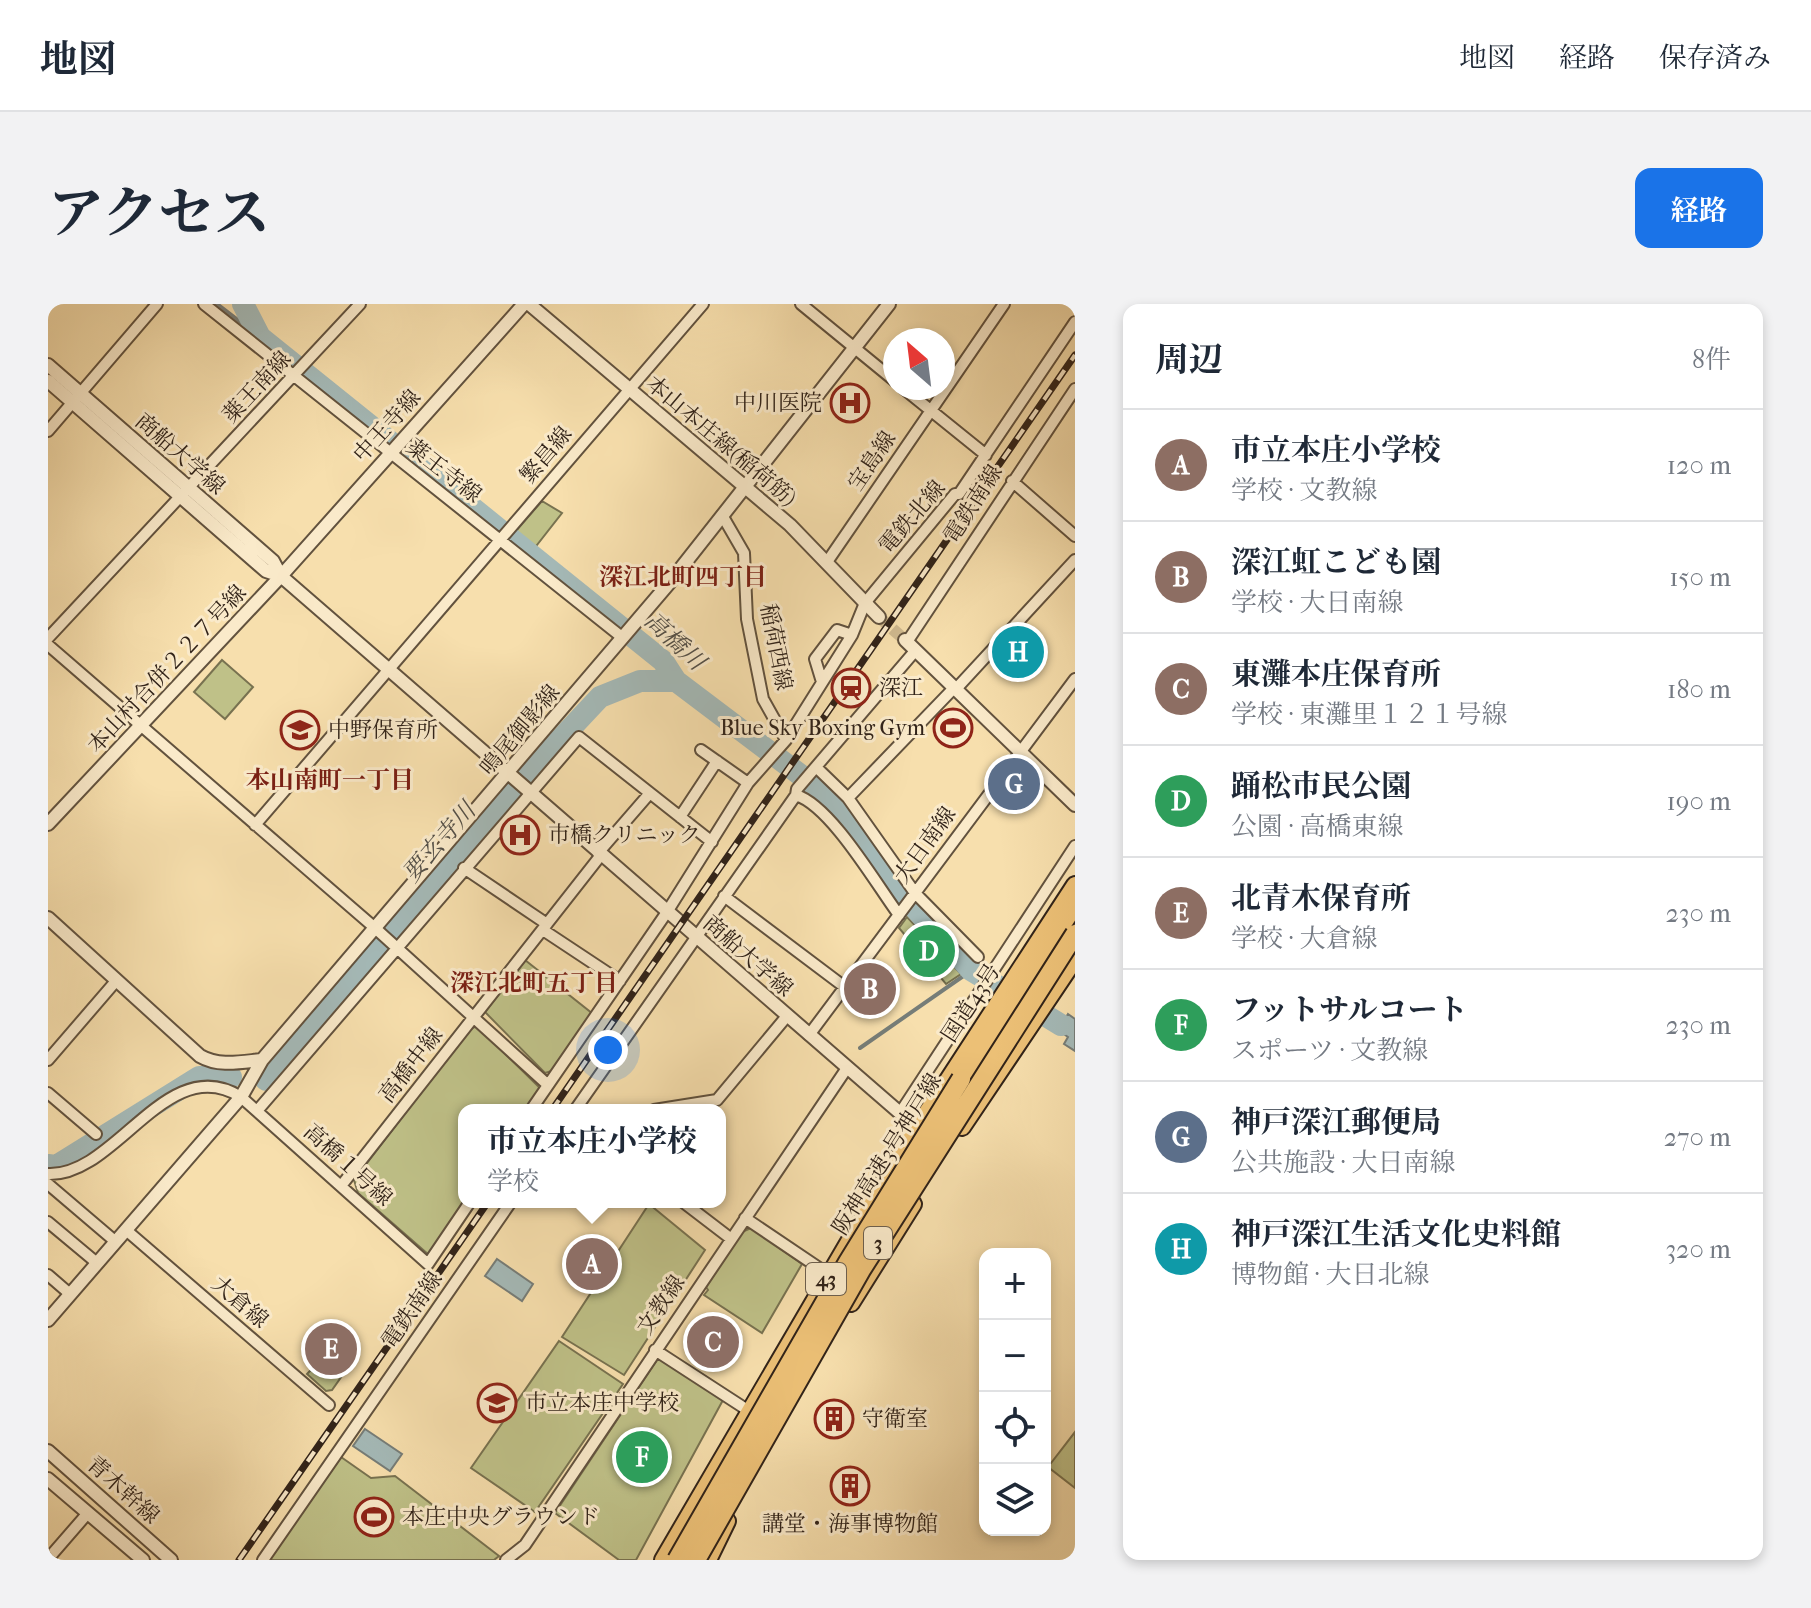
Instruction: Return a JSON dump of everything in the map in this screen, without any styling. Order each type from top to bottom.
[{"type":"highway","name":"国道43号","points":[[663,1560],[828,1274],[919,1124],[1075,885]]},
{"type":"highway","name":"阪神高速3号神戸線","points":[[677,1560],[848,1262],[1075,904]]},
{"type":"highway","name":"阪神高速3号神戸線","points":[[696,1560],[861,1270],[1075,934]]},
{"type":"highway","name":"43","points":[[708,1560],[745,1483],[803,1380],[950,1146],[1075,959]]},
{"type":"street","points":[[48,431],[157,304]]},
{"type":"street","name":"薬王寺線","points":[[204,304],[298,371],[623,638]]},
{"type":"street","name":"薬王南線","points":[[48,638],[360,304]]},
{"type":"street","name":"本山本庄線(稲荷筋)","points":[[526,304],[744,487],[827,562],[879,617]]},
{"type":"street","name":"中王寺線","points":[[281,576],[526,304]]},
{"type":"street","name":"繁昌線","points":[[255,825],[703,304]]},
{"type":"street","points":[[801,304],[883,371]]},
{"type":"street","name":"鳴尾御影線","points":[[48,1320],[241,1097],[262,1060],[380,933],[512,775],[889,304]]},
{"type":"street","name":"宝島線","points":[[827,562],[1004,304]]},
{"type":"street","name":"電鉄北線","points":[[748,783],[786,740],[852,635],[865,603],[955,494],[959,494],[1075,322]]},
{"type":"street","name":"商船大学線","points":[[48,365],[76,398],[186,493],[266,571],[281,576],[900,1113],[950,1146]]},
{"type":"street","name":"商船大学線","points":[[48,381],[76,398]]},
{"type":"street","name":"電鉄南線","points":[[796,792],[909,645],[1012,481],[1075,389]]},
{"type":"street","points":[[917,400],[986,455]]},
{"type":"street","points":[[1012,481],[1075,536]]},
{"type":"street","name":"稲荷西線","points":[[722,515],[744,553],[747,619],[763,699],[786,740]]},
{"type":"street","points":[[848,798],[1075,560]]},
{"type":"street","name":"本山村合併２２７号線","points":[[48,824],[281,576]]},
{"type":"street","points":[[822,682],[815,659],[837,630],[852,635]]},
{"type":"street","points":[[48,645],[395,946],[548,1085]]},
{"type":"street","points":[[909,645],[1075,805]]},
{"type":"street","name":"大日南線","points":[[809,1035],[1018,751],[1075,679]]},
{"type":"street","points":[[257,1111],[529,789],[579,737],[712,842]]},
{"type":"street","points":[[535,1104],[667,912],[748,783],[701,750]]},
{"type":"street","points":[[680,817],[717,761]]},
{"type":"street","points":[[814,770],[848,798],[914,894],[978,957]]},
{"type":"street","points":[[579,1104],[796,792],[828,819],[900,914]]},
{"type":"street","name":"高橋中線","points":[[341,1186],[650,793]]},
{"type":"street","points":[[900,1113],[1075,846]]},
{"type":"street","points":[[464,868],[620,981]]},
{"type":"street","points":[[724,896],[846,988]]},
{"type":"street","points":[[48,918],[200,1056],[229,1063],[262,1060]]},
{"type":"street","points":[[994,968],[1011,981]]},
{"type":"street","points":[[50,1052],[116,981]]},
{"type":"street","points":[[692,1104],[717,1100],[787,1016]]},
{"type":"street","name":"文教線","points":[[506,1560],[525,1545],[847,1068]]},
{"type":"street","points":[[48,1174],[64,1173],[89,1159],[189,1088],[217,1085],[241,1097]]},
{"type":"street","points":[[48,1093],[96,1134]]},
{"type":"street","name":"高橋１号線","points":[[241,1097],[428,1264],[466,1208]]},
{"type":"street","points":[[48,1184],[116,1242]]},
{"type":"street","name":"電鉄南線","points":[[263,1560],[507,1208]]},
{"type":"street","points":[[691,1208],[730,1238]]},
{"type":"street","points":[[745,1218],[828,1274]]},
{"type":"street","points":[[48,1222],[97,1263]]},
{"type":"street","name":"大倉線","points":[[126,1230],[329,1405]]},
{"type":"street","points":[[48,1275],[70,1294]]},
{"type":"street","points":[[655,1350],[749,1411]]},
{"type":"street","name":"青木幹線","points":[[48,1451],[171,1560]]},
{"type":"street","name":"青木幹線","points":[[48,1479],[143,1560]]},
{"type":"street","points":[[48,1559],[87,1514]]},
{"type":"green space","points":[[542,501],[562,513],[533,550],[515,532]]},
{"type":"green space","points":[[222,660],[253,687],[225,719],[194,692]]},
{"type":"green space","points":[[907,917],[961,974],[946,984],[899,928]]},
{"type":"green space","points":[[525,960],[593,1014],[555,1070],[545,1073],[485,1012]]},
{"type":"green space","points":[[477,1026],[542,1090],[532,1104],[458,1104],[460,1208],[429,1255],[358,1193],[354,1180],[470,1029]]},
{"type":"green space","points":[[646,1208],[654,1208],[705,1250],[624,1375],[562,1337]]},
{"type":"green space","points":[[751,1228],[802,1264],[762,1333],[704,1295],[708,1290],[706,1287],[742,1232]]},
{"type":"green space","points":[[559,1341],[623,1384],[535,1512],[471,1468]]},
{"type":"green space","points":[[333,1347],[341,1354],[347,1349],[356,1356],[332,1390],[326,1391],[307,1374]]},
{"type":"green space","points":[[659,1357],[723,1400],[636,1560],[619,1560],[555,1513]]},
{"type":"green space","points":[[1075,1432],[1075,1488],[1051,1469],[1051,1463]]},
{"type":"green space","name":"本庄中央グラウンド","points":[[341,1457],[371,1478],[395,1476],[499,1556],[494,1560],[269,1560]]},
{"type":"shaded area","points":[[1068,1014],[1075,1019],[1075,1051],[1064,1044],[1068,1037],[1058,1030]]},
{"type":"shaded area","points":[[497,1259],[533,1284],[522,1301],[485,1276]]},
{"type":"shaded area","points":[[365,1429],[402,1454],[390,1471],[353,1446]]},
{"type":"waterway","points":[[217,304],[260,337]]},
{"type":"waterway","name":"高橋川","points":[[243,304],[260,337],[663,661],[676,681],[827,795],[886,876],[971,970],[1061,1025]]},
{"type":"waterway","name":"要玄寺川","points":[[266,1080],[539,762],[600,697],[640,681],[676,681]]},
{"type":"waterway","points":[[860,1048],[972,970]]},
{"type":"waterway","name":"要玄寺川","points":[[48,1165],[56,1166],[199,1077],[231,1077]]},
{"type":"tunnel","points":[[879,617],[905,640]]},
{"type":"railway","points":[[556,1104],[1075,355]]},
{"type":"railway","points":[[239,1560],[484,1208]]},
{"type":"place","name":"中川医院","points":[[850,403]]},
{"type":"place","name":"神戸深江生活文化史料館","points":[[1018,652]]},
{"type":"place","name":"深江","points":[[851,688]]},
{"type":"place","name":"Blue Sky Boxing Gym","points":[[953,728]]},
{"type":"place","name":"中野保育所","points":[[300,730]]},
{"type":"place","name":"神戸深江郵便局","points":[[1014,784]]},
{"type":"place","name":"市橋クリニック","points":[[520,835]]},
{"type":"place","name":"踊松市民公園","points":[[929,951]]},
{"type":"place","name":"深江虹こども園","points":[[870,989]]},
{"type":"place","name":"市立本庄小学校","points":[[592,1264]]},
{"type":"place","name":"東灘本庄保育所","points":[[713,1342]]},
{"type":"place","name":"北青木保育所","points":[[331,1349]]},
{"type":"place","name":"市立本庄中学校","points":[[497,1403]]},
{"type":"place","name":"守衛室","points":[[834,1419]]},
{"type":"place","name":"フットサルコート","points":[[642,1457]]},
{"type":"place","name":"講堂・海事博物館","points":[[850,1486]]},
{"type":"place","name":"本庄中央グラウンド","points":[[374,1517]]},
{"type":"district","name":"深江北町四丁目","points":[[683,577]]},
{"type":"district","name":"本山南町一丁目","points":[[330,780]]},
{"type":"district","name":"深江北町五丁目","points":[[534,983]]}]
